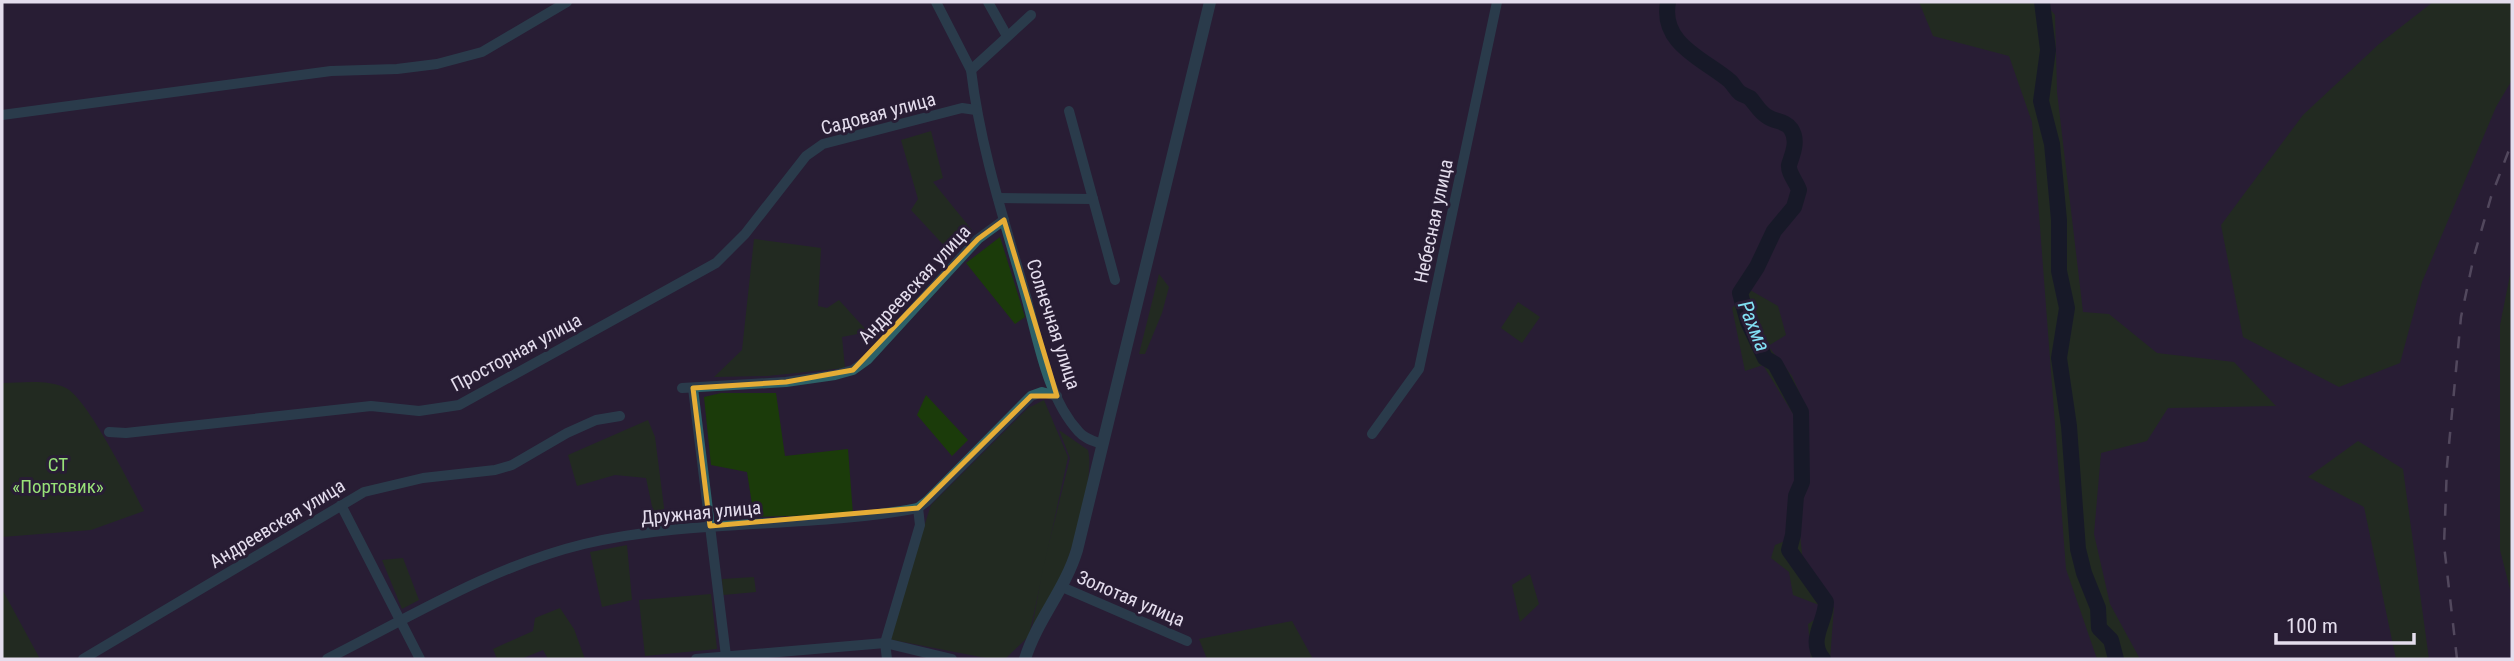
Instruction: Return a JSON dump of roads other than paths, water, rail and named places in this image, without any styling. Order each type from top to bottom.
[{"type":"street","points":[[2,115],[331,71],[397,69],[437,64],[482,52],[568,2]]},
{"type":"street","name":"Солнечная улица","points":[[936,2],[971,70],[976,110],[998,198],[1057,396],[1079,432],[1102,444]]},
{"type":"street","points":[[988,2],[1007,36]]},
{"type":"street","points":[[1025,659],[1038,624],[1062,587],[1077,551],[1210,2]]},
{"type":"street","name":"Небесная улица","points":[[1372,434],[1419,369],[1497,2]]},
{"type":"street","points":[[971,70],[1031,15]]},
{"type":"street","name":"Садовая улица","points":[[745,234],[806,156],[823,144],[962,108],[976,110]]},
{"type":"street","points":[[1069,111],[1115,280]]},
{"type":"street","points":[[998,198],[1093,199]]},
{"type":"street","name":"Андреевская улица","points":[[682,388],[786,383],[853,370],[867,360],[978,239],[1004,220]]},
{"type":"street","name":"Просторная улица","points":[[109,432],[127,433],[371,406],[419,411],[458,405],[716,263],[745,234]]},
{"type":"street","points":[[693,388],[726,656]]},
{"type":"street","points":[[887,659],[885,643],[920,525],[918,508],[1031,396],[1042,392],[1057,396]]},
{"type":"street","name":"Андреевская улица","points":[[83,659],[364,492],[423,478],[495,470],[512,465],[567,433],[596,420],[620,416]]},
{"type":"street","points":[[341,505],[378,582],[420,659]]},
{"type":"street","name":"Дружная улица","points":[[327,659],[503,570],[585,544],[645,533],[710,526],[832,519],[918,508]]},
{"type":"street","name":"Золотая улица","points":[[1062,587],[1187,641]]},
{"type":"street","points":[[696,659],[885,643],[952,659]]},
{"type":"waterway","name":"Рахма","points":[[1668,2],[1667,17],[1677,40],[1730,81],[1740,93],[1750,98],[1765,115],[1789,126],[1794,138],[1789,165],[1799,190],[1794,207],[1774,231],[1757,267],[1740,293],[1748,322],[1765,358],[1775,364],[1801,412],[1802,482],[1796,496],[1789,550],[1826,602],[1817,638],[1823,659]]},
{"type":"waterway","points":[[2042,2],[2048,50],[2041,101],[2052,144],[2059,220],[2059,271],[2067,308],[2059,358],[2069,426],[2078,549],[2098,608],[2099,628],[2111,640],[2116,659]]},
{"type":"railway","points":[[2457,659],[2444,545],[2447,466],[2461,317],[2474,256],[2491,197],[2512,142]]},
{"type":"park label","name":"СТ «Портовик»","points":[[58,475]]}]
